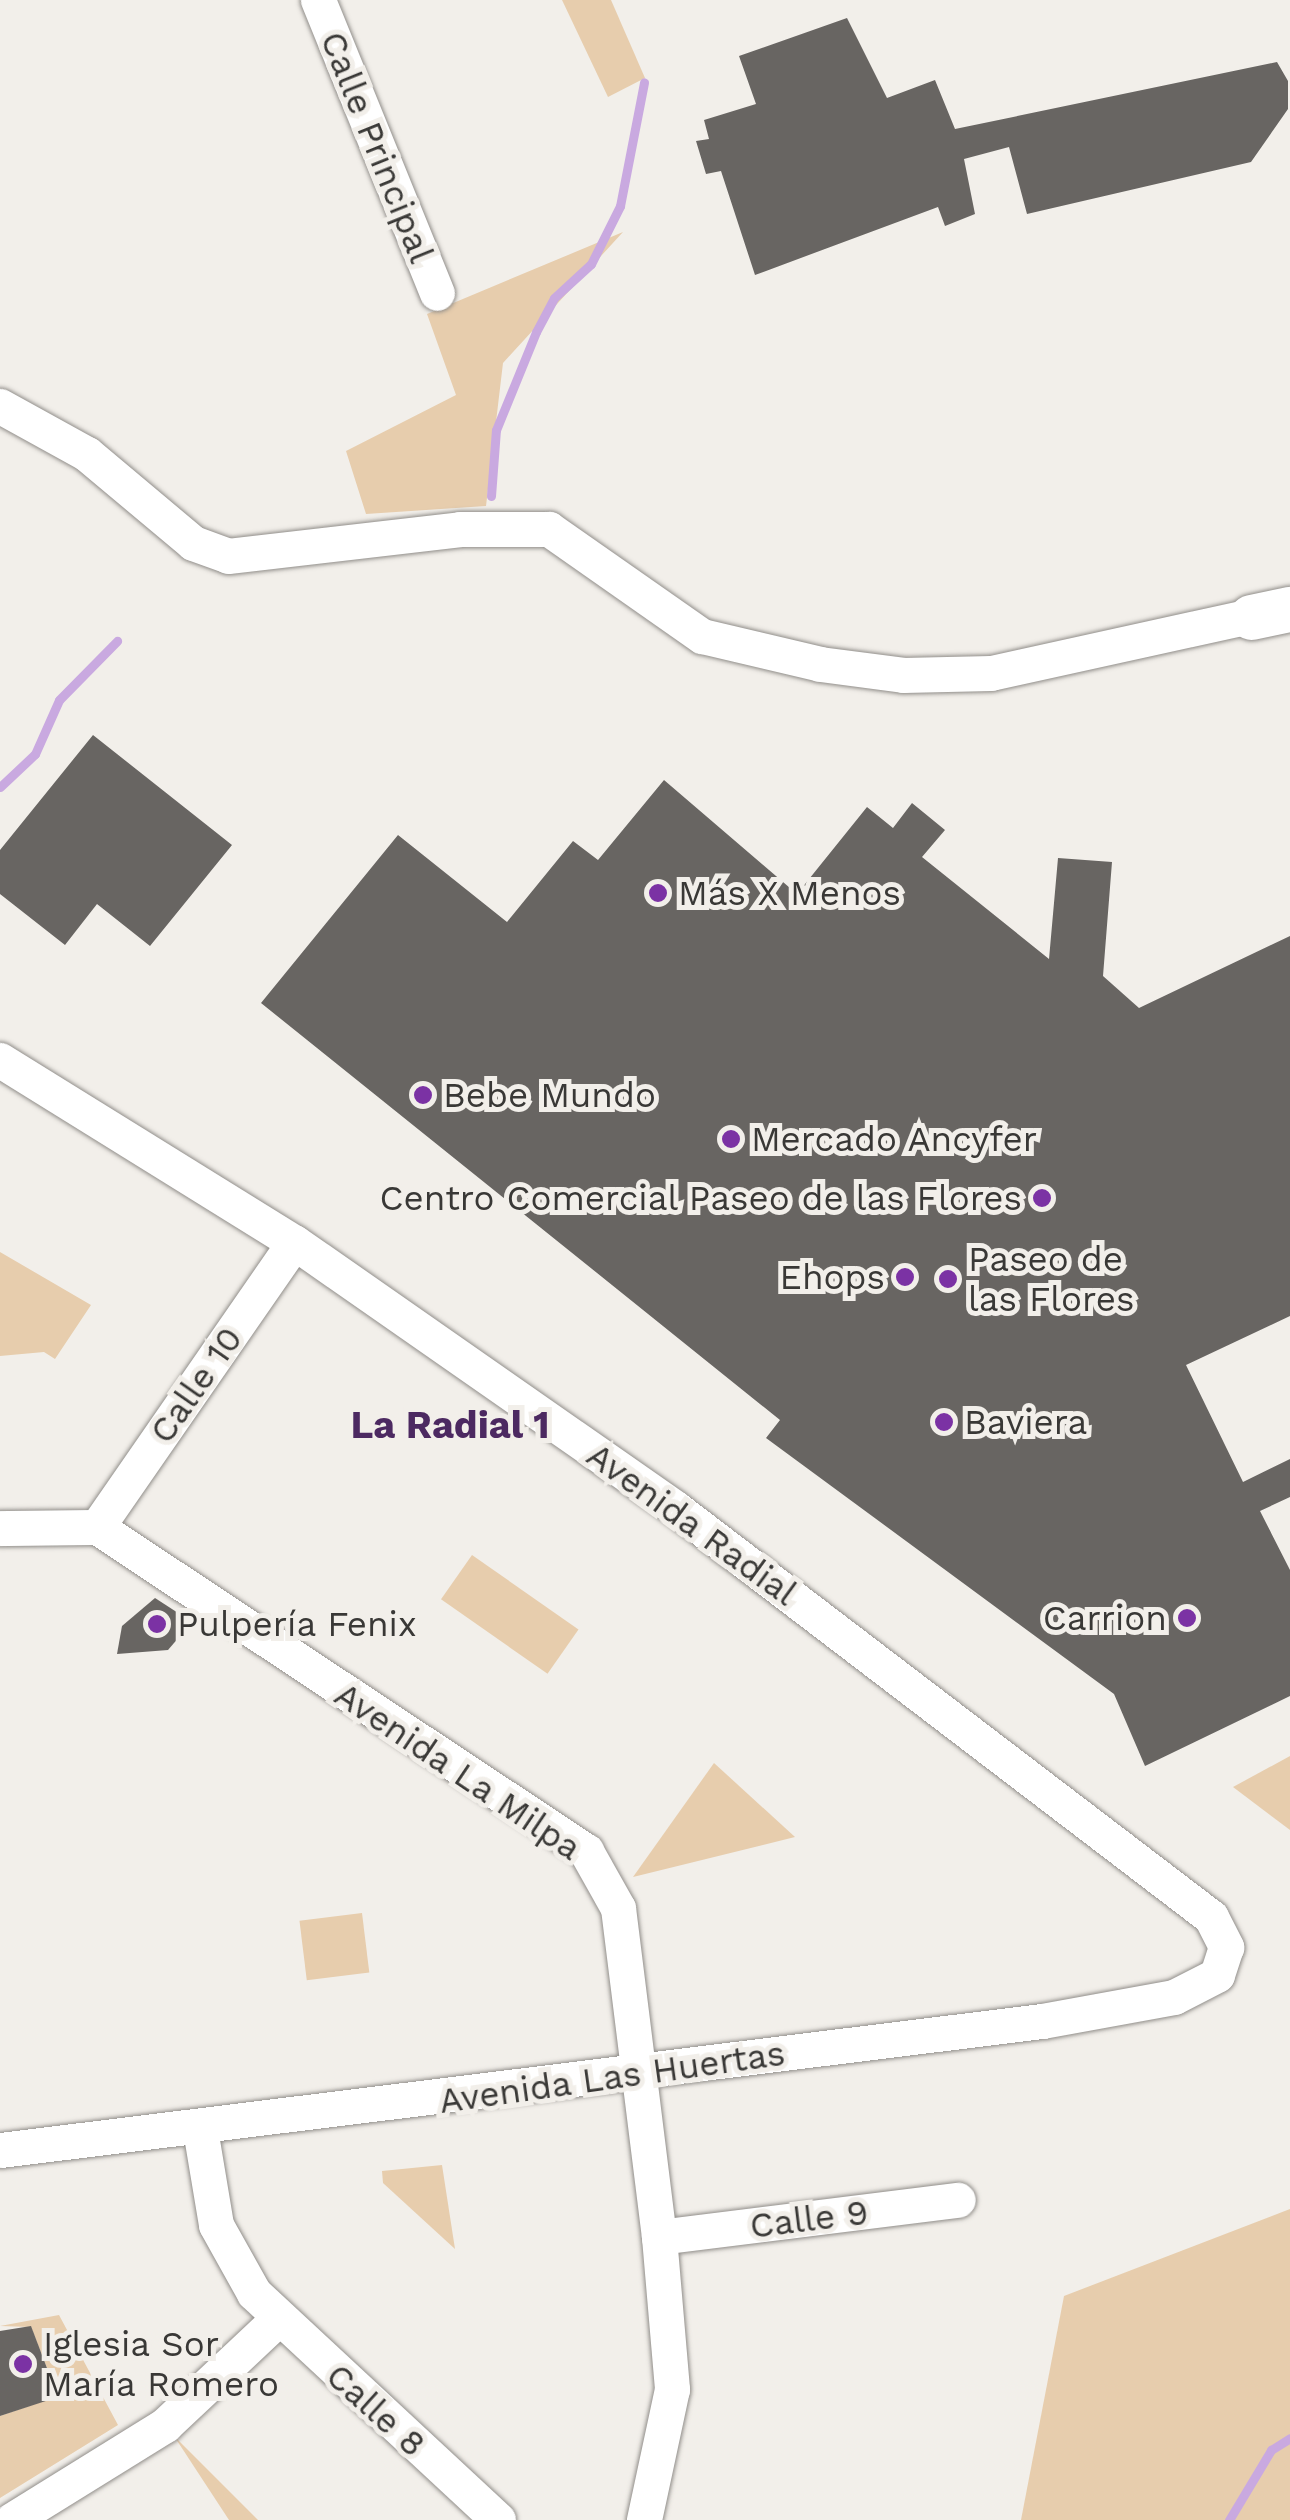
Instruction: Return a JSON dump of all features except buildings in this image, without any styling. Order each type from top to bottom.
[{"type":"street","name":"Calle Principal","points":[[318,0],[437,294]]},
{"type":"street","points":[[0,406],[87,454],[193,543],[228,556],[460,529],[549,529],[702,636],[820,664],[903,675],[991,673],[1277,611]]},
{"type":"street","name":"Avenida Radial","points":[[0,1060],[294,1242],[675,1508],[1211,1917],[1226,1946],[1217,1975]]},
{"type":"street","name":"Calle 10","points":[[97,1527],[294,1242]]},
{"type":"street","points":[[0,1528],[97,1527]]},
{"type":"street","name":"Avenida La Milpa","points":[[97,1527],[586,1852],[618,1908],[660,2238],[672,2389],[644,2520]]},
{"type":"street","name":"Avenida Las Huertas","points":[[0,2150],[200,2129],[1042,2021],[1174,1997],[1217,1975]]},
{"type":"street","name":"Calle 8","points":[[200,2129],[216,2225],[277,2320],[498,2520]]},
{"type":"street","name":"Calle 9","points":[[660,2238],[958,2200]]},
{"type":"street","points":[[12,2520],[165,2424],[277,2320]]},
{"type":"shaded area","points":[[562,0],[611,0],[645,78],[608,97]]},
{"type":"shaded area","points":[[623,232],[503,363],[486,506],[366,514],[346,451],[456,395],[427,314]]},
{"type":"shaded area","points":[[0,1252],[91,1305],[55,1359],[44,1352],[0,1356]]},
{"type":"shaded area","points":[[472,1555],[578,1630],[548,1674],[441,1599]]},
{"type":"shaded area","points":[[1290,1756],[1290,1830],[1233,1787]]},
{"type":"shaded area","points":[[714,1763],[795,1837],[633,1877]]},
{"type":"shaded area","points":[[362,1913],[369,1973],[307,1980],[299,1921]]},
{"type":"shaded area","points":[[442,2165],[455,2249],[383,2183],[382,2171]]},
{"type":"shaded area","points":[[1290,2209],[1290,2520],[1021,2520],[1064,2296]]},
{"type":"shaded area","points":[[59,2315],[118,2425],[0,2498],[0,2416],[58,2396],[31,2327],[0,2326]]},
{"type":"shaded area","points":[[174,2436],[258,2520],[229,2520]]},
{"type":"waterway","points":[[491,496],[496,430],[536,332],[554,298],[591,264],[620,206],[644,82]]},
{"type":"waterway","points":[[0,787],[35,754],[59,700],[117,641]]},
{"type":"waterway","points":[[1229,2520],[1271,2450],[1290,2438]]},
{"type":"place","name":"Más X Menos","points":[[658,893]]},
{"type":"place","name":"Bebe Mundo","points":[[423,1095]]},
{"type":"place","name":"Mercado Ancyfer","points":[[731,1139]]},
{"type":"place","name":"Centro Comercial Paseo de las Flores","points":[[1042,1198]]},
{"type":"place","name":"Ehops","points":[[905,1277]]},
{"type":"place","name":"Paseo de las Flores","points":[[948,1279]]},
{"type":"place","name":"Baviera","points":[[944,1422]]},
{"type":"place","name":"Carrion","points":[[1187,1618]]},
{"type":"place","name":"Pulpería Fenix","points":[[157,1624]]},
{"type":"place","name":"Iglesia Sor María Romero","points":[[23,2364]]},
{"type":"district","name":"La Radial 1","points":[[450,1426]]}]
